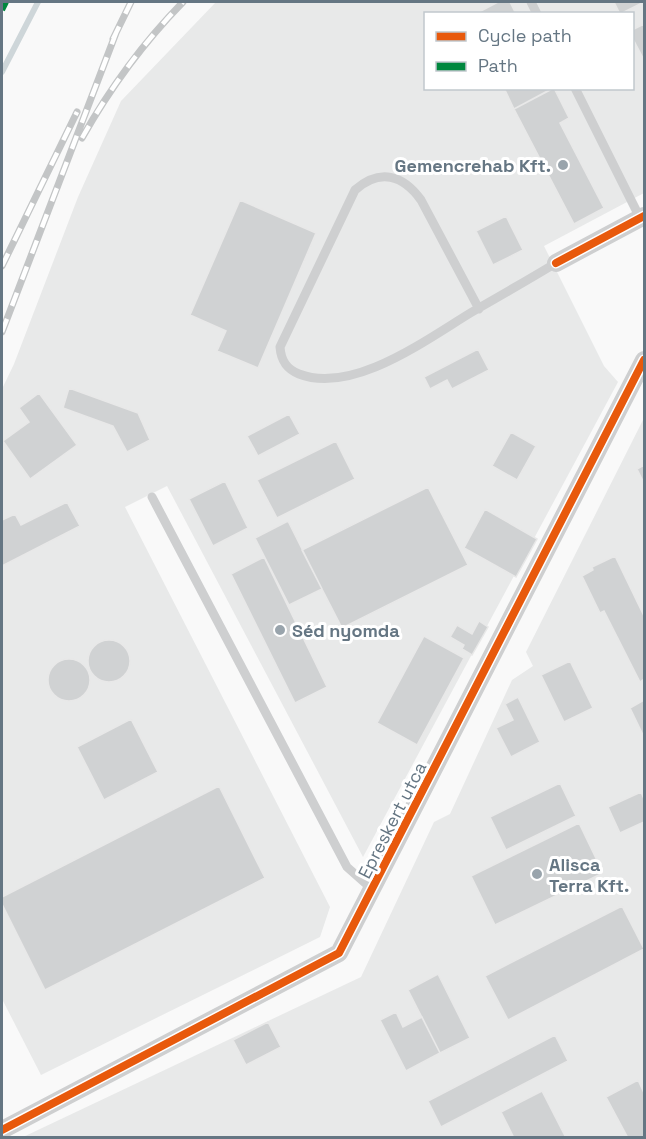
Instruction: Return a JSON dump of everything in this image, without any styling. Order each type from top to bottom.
[{"type":"street","points":[[556,263],[642,217]]},
{"type":"street","name":"Epreskert utca","points":[[2,1130],[339,953],[645,360]]},
{"type":"lane","points":[[576,90],[642,217]]},
{"type":"lane","points":[[479,309],[421,200],[412,188],[393,177],[373,178],[364,182],[356,190],[280,346],[280,356],[285,365],[300,375],[324,380],[340,378],[384,362],[479,309],[556,263]]},
{"type":"lane","points":[[152,497],[347,867],[373,890]]},
{"type":"shaded area","points":[[216,2],[644,2],[644,193],[544,246],[604,366],[618,382],[363,857],[167,486],[125,507],[330,907],[320,937],[41,1075],[2,999],[2,389],[14,364],[78,197],[121,101]]},
{"type":"shaded area","points":[[644,418],[644,1137],[21,1138],[361,977],[434,822],[450,814],[512,680],[533,666],[526,652]]},
{"type":"building","points":[[498,2],[510,2],[515,12],[479,12]]},
{"type":"building","points":[[614,2],[644,2],[624,12],[619,12]]},
{"type":"building","points":[[644,24],[644,60],[634,41],[634,29]]},
{"type":"building","points":[[505,90],[549,90],[514,109]]},
{"type":"building","name":"Gemencrehab Kft.","points":[[550,90],[555,90],[569,118],[560,123],[604,208],[574,224],[514,109]]},
{"type":"building","points":[[240,200],[316,233],[258,368],[217,351],[226,331],[190,315]]},
{"type":"building","points":[[506,216],[523,250],[493,265],[476,231]]},
{"type":"building","points":[[478,349],[489,370],[452,389],[447,380],[430,389],[424,377]]},
{"type":"building","points":[[69,388],[138,413],[150,440],[127,452],[113,426],[63,408]]},
{"type":"building","points":[[39,393],[77,445],[30,479],[3,441],[29,422],[19,408]]},
{"type":"building","points":[[289,414],[300,434],[258,456],[247,436]]},
{"type":"building","points":[[511,432],[536,446],[517,480],[492,466]]},
{"type":"building","points":[[336,441],[355,479],[277,518],[257,480]]},
{"type":"building","points":[[644,465],[644,483],[637,469]]},
{"type":"building","points":[[225,481],[248,528],[213,546],[189,499]]},
{"type":"building","points":[[428,487],[468,565],[342,628],[302,550]]},
{"type":"building","points":[[67,502],[80,526],[2,566],[2,520],[15,514],[21,525]]},
{"type":"building","points":[[485,509],[537,539],[516,577],[464,548]]},
{"type":"building","points":[[288,521],[322,589],[289,605],[255,538]]},
{"type":"building","points":[[615,556],[644,616],[644,679],[640,682],[604,611],[600,613],[582,576],[593,570],[592,567]]},
{"type":"building","name":"Séd nyomda","points":[[264,557],[327,687],[295,703],[231,574]]},
{"type":"building","points":[[479,621],[488,627],[472,655],[462,649],[464,645],[450,637],[457,625],[472,634]]},
{"type":"building","points":[[424,636],[464,658],[417,745],[377,723]]},
{"type":"building","points":[[109,640],[124,646],[130,661],[124,676],[109,682],[94,676],[88,661],[94,646]]},
{"type":"building","points":[[69,659],[84,665],[90,680],[84,695],[69,701],[54,695],[48,680],[54,665]]},
{"type":"building","points":[[570,661],[593,708],[564,722],[541,675]]},
{"type":"building","points":[[518,697],[540,742],[511,757],[496,728],[513,720],[505,704]]},
{"type":"building","points":[[644,700],[644,737],[630,708]]},
{"type":"building","points":[[131,719],[158,772],[104,800],[77,747]]},
{"type":"building","points":[[560,783],[576,816],[506,850],[490,817]]},
{"type":"building","points":[[219,786],[265,878],[45,990],[2,904],[2,897]]},
{"type":"building","points":[[641,792],[644,799],[644,822],[620,833],[608,807]]},
{"type":"building","name":"Alisca Terra Kft.","points":[[579,823],[603,873],[495,925],[471,876]]},
{"type":"building","points":[[622,906],[644,949],[508,1020],[485,976]]},
{"type":"building","points":[[438,974],[470,1038],[440,1053],[408,990]]},
{"type":"building","points":[[396,1012],[403,1027],[422,1017],[440,1053],[406,1071],[380,1020]]},
{"type":"building","points":[[268,1022],[281,1047],[246,1065],[233,1040]]},
{"type":"building","points":[[555,1035],[568,1061],[441,1127],[428,1101]]},
{"type":"building","points":[[638,1080],[644,1093],[644,1138],[628,1138],[606,1097]]},
{"type":"building","points":[[542,1091],[566,1138],[514,1138],[501,1112]]},
{"type":"waterway","points":[[2,72],[38,2]]},
{"type":"railway","points":[[113,39],[131,2]]},
{"type":"railway","points":[[82,138],[128,67],[183,2]]},
{"type":"railway","points":[[2,332],[116,33]]},
{"type":"railway","points":[[2,266],[77,112]]},
{"type":"marked path","points":[[2,10],[6,2]]},
{"type":"cycle path","points":[[556,263],[644,216]]},
{"type":"cycle path","points":[[2,1130],[339,953],[644,360]]},
{"type":"place","name":"Gemencrehab Kft.","points":[[563,165]]},
{"type":"place","name":"Séd nyomda","points":[[280,630]]},
{"type":"place","name":"Alisca Terra Kft.","points":[[537,874]]}]
